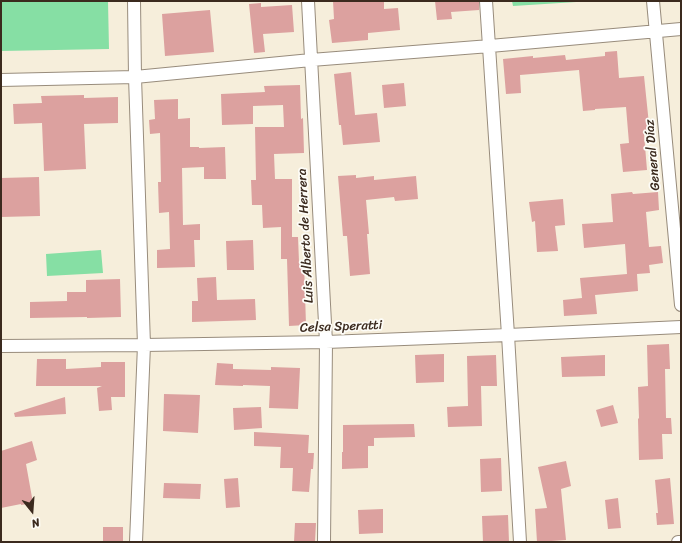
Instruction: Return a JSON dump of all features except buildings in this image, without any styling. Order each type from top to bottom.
[{"type":"street","points":[[134,1],[135,77],[144,345],[136,542]]},
{"type":"street","name":"Luis Alberto de Herrera","points":[[308,1],[326,342],[324,542]]},
{"type":"street","points":[[486,1],[520,542]]},
{"type":"street","name":"General Díaz","points":[[653,1],[681,305]]},
{"type":"street","points":[[1,80],[135,77],[311,60],[681,29]]},
{"type":"street","name":"Celsa Speratti","points":[[1,346],[326,342],[681,327]]},
{"type":"green space","points":[[1,1],[108,1],[109,49],[1,51]]},
{"type":"green space","points":[[512,1],[592,1],[513,6]]},
{"type":"green space","points":[[101,250],[103,273],[47,276],[46,254]]}]
